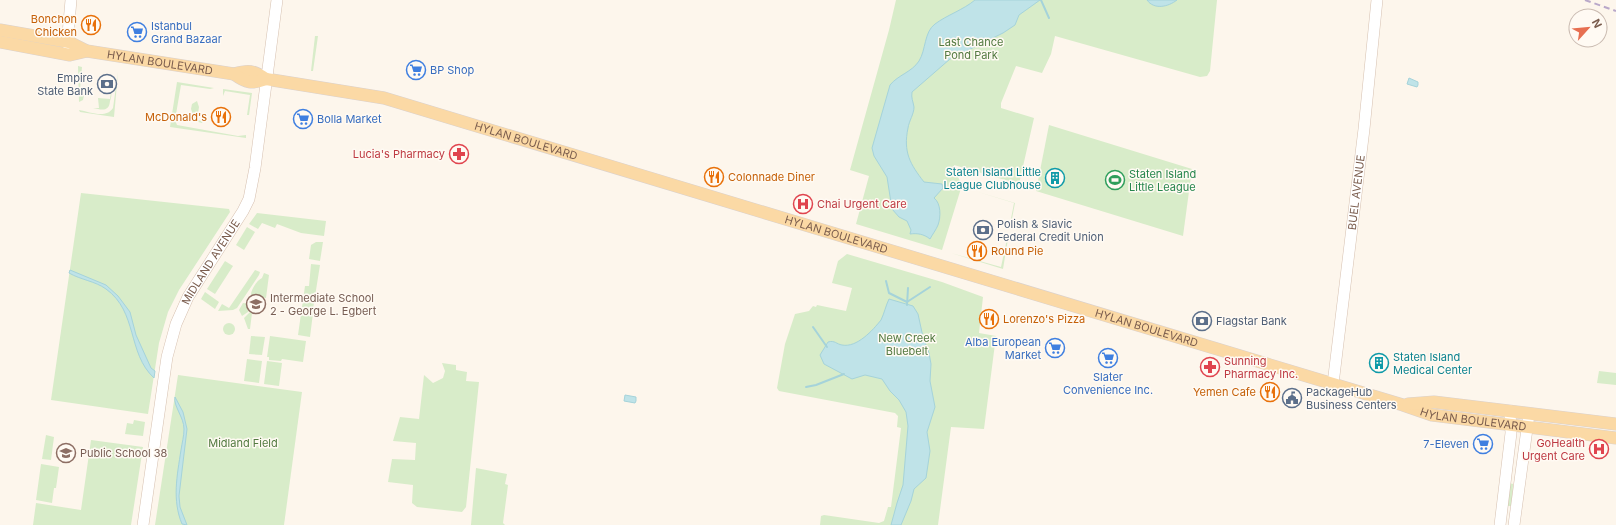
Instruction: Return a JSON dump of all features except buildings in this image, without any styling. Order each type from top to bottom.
[{"type":"main road","name":"HYLAN BOULEVARD","points":[[0,30],[69,42],[87,51],[234,74],[243,81],[256,83],[266,79],[348,92],[402,103],[1432,415],[1616,438]]},
{"type":"main road","name":"HYLAN BOULEVARD","points":[[0,42],[70,54],[87,51]]},
{"type":"main road","name":"HYLAN BOULEVARD","points":[[1403,405],[1434,402],[1616,424]]},
{"type":"street","points":[[70,54],[69,42],[71,0]]},
{"type":"street","name":"MIDLAND AVENUE","points":[[143,525],[167,357],[173,335],[188,297],[243,211],[249,199],[255,168],[277,0]]},
{"type":"street","name":"BUEL AVENUE","points":[[1333,384],[1363,133],[1377,0]]},
{"type":"street","points":[[1500,525],[1511,433],[1510,411]]},
{"type":"street","points":[[1514,525],[1529,414]]},
{"type":"green space","name":"Last Chance Pond Park","points":[[896,0],[1217,0],[1210,71],[1207,76],[1200,77],[1055,36],[1051,54],[1042,73],[1016,66],[1001,103],[1001,108],[1034,118],[1019,184],[954,165],[955,171],[963,171],[962,175],[958,177],[962,185],[942,250],[856,224],[869,176],[850,170]]},
{"type":"green space","points":[[315,36],[318,36],[313,71],[311,71]]},
{"type":"green space","points":[[78,66],[82,67],[80,89],[85,91],[83,100],[79,102]]},
{"type":"green space","points":[[118,72],[114,117],[80,112],[79,110],[102,114],[113,108]]},
{"type":"green space","points":[[177,82],[214,88],[210,89],[181,85],[175,120],[177,125],[238,136],[246,135],[246,138],[170,127]]},
{"type":"green space","points":[[223,89],[252,93],[249,115],[247,115],[250,95],[225,91],[223,96]]},
{"type":"green space","points":[[111,92],[111,96],[109,105],[107,109],[102,110],[93,108],[99,108],[98,98],[110,99]]},
{"type":"green space","points":[[197,101],[199,107],[197,120],[203,121],[202,123],[195,121],[191,109],[192,104]]},
{"type":"green space","name":"Staten Island Little League","points":[[1049,125],[1192,169],[1183,236],[1036,191]]},
{"type":"green space","points":[[975,191],[1015,203],[1010,229],[1014,203]]},
{"type":"green space","points":[[81,193],[229,209],[230,212],[179,290],[168,312],[159,343],[148,414],[51,400]]},
{"type":"green space","points":[[257,213],[326,221],[324,236],[301,233],[277,224],[275,228],[262,223],[258,229],[249,224]]},
{"type":"green space","points":[[247,227],[255,232],[244,250],[236,245]]},
{"type":"green space","points":[[1007,239],[1003,269],[951,253],[1001,267]]},
{"type":"green space","points":[[316,242],[323,242],[320,261],[309,259],[311,245]]},
{"type":"green space","name":"New Creek Bluebelt","points":[[847,254],[942,282],[983,297],[979,333],[996,336],[984,429],[951,427],[938,525],[820,525],[821,516],[824,515],[879,523],[884,521],[888,507],[891,507],[901,428],[897,427],[898,416],[895,413],[779,391],[777,388],[785,344],[795,314],[809,311],[813,306],[816,307],[817,305],[846,311],[852,288],[832,283],[838,261]]},
{"type":"green space","points":[[225,261],[233,266],[215,294],[207,289]]},
{"type":"green space","points":[[311,264],[320,265],[313,309],[302,307],[305,286],[309,286]]},
{"type":"green space","points":[[255,270],[260,272],[259,275],[237,308],[233,310],[218,311],[222,304],[229,308]]},
{"type":"green space","points":[[264,273],[269,275],[266,298],[251,296],[254,286],[262,278]]},
{"type":"green space","points":[[205,292],[219,302],[215,309],[201,299]]},
{"type":"green space","points":[[243,303],[250,304],[248,312],[242,316],[239,310]]},
{"type":"green space","points":[[252,305],[250,329],[248,329],[244,318],[250,312]]},
{"type":"green space","points":[[307,312],[313,313],[310,337],[298,335],[301,314]]},
{"type":"green space","points":[[227,323],[231,323],[235,329],[231,335],[227,335],[223,331],[223,327]]},
{"type":"green space","points":[[251,336],[265,337],[262,355],[249,354]]},
{"type":"green space","points":[[270,336],[306,341],[303,362],[282,359],[281,361],[269,360],[269,357],[267,357]]},
{"type":"green space","points":[[247,359],[262,361],[259,383],[244,381]]},
{"type":"green space","points":[[267,361],[282,363],[279,386],[264,384]]},
{"type":"green space","points":[[442,363],[456,365],[456,370],[467,372],[466,381],[479,382],[466,507],[462,512],[417,507],[412,503],[413,485],[388,482],[392,459],[415,460],[416,443],[393,441],[400,417],[419,419],[424,375],[433,383],[443,378],[445,371]]},
{"type":"green space","points":[[1599,371],[1616,373],[1616,385],[1597,383]]},
{"type":"green space","name":"Midland Field","points":[[178,375],[302,392],[284,525],[155,525]]},
{"type":"green space","points":[[134,420],[145,422],[143,436],[125,434],[127,423],[133,424]]},
{"type":"green space","points":[[46,435],[54,437],[51,460],[42,459]]},
{"type":"green space","points":[[91,440],[143,447],[131,525],[33,525],[36,503],[81,510]]},
{"type":"green space","points":[[41,464],[59,467],[52,503],[36,500]]},
{"type":"green space","points":[[476,468],[507,474],[505,484],[508,485],[503,523],[505,525],[471,525]]},
{"type":"green space","points":[[1509,483],[1513,484],[1512,506],[1507,506]]},
{"type":"water","points":[[975,0],[1040,0],[1019,15],[1015,25],[1003,33],[950,59],[912,92],[914,110],[907,136],[907,151],[911,163],[924,182],[942,184],[943,188],[934,198],[938,203],[940,218],[930,239],[920,234],[910,234],[911,230],[907,221],[899,217],[892,209],[887,177],[874,156],[872,148],[890,85],[913,68],[919,61],[931,27]]},
{"type":"water","points":[[1147,0],[1177,0],[1165,6],[1157,6],[1153,5]]},
{"type":"water","points":[[1409,78],[1418,82],[1417,87],[1407,84]]},
{"type":"water","points":[[70,270],[106,285],[118,296],[130,312],[136,335],[151,368],[155,371],[154,378],[145,368],[135,345],[128,321],[116,298],[102,286],[69,273]]},
{"type":"water","points":[[889,299],[913,306],[918,314],[923,337],[929,353],[931,364],[930,381],[935,407],[927,432],[930,451],[926,478],[914,489],[911,501],[901,525],[891,525],[903,485],[908,426],[906,412],[899,400],[890,391],[882,379],[865,375],[852,379],[824,364],[820,355],[828,342],[832,341],[842,345],[853,344],[874,329],[881,320]]},
{"type":"water","points":[[625,395],[636,397],[635,403],[624,401]]},
{"type":"water","points":[[175,397],[183,412],[187,429],[179,496],[180,507],[187,525],[182,524],[176,497],[184,425]]},
{"type":"waterway","points":[[1041,0],[1049,18]]},
{"type":"waterway","points":[[886,281],[889,293],[907,302],[930,287]]},
{"type":"waterway","points":[[907,305],[908,288]]},
{"type":"waterway","points":[[813,327],[827,347]]},
{"type":"waterway","points":[[806,387],[816,385],[844,374]]},
{"type":"railway","points":[[1585,0],[1616,11]]},
{"type":"place","name":"Bonchon Chicken","points":[[91,25]]},
{"type":"place","name":"Istanbul Grand Bazaar","points":[[137,32]]},
{"type":"place","name":"BP Shop","points":[[416,70]]},
{"type":"place","name":"Empire State Bank","points":[[107,84]]},
{"type":"place","name":"McDonald's","points":[[221,117]]},
{"type":"place","name":"Bolla Market","points":[[303,119]]},
{"type":"place","name":"Lucia's Pharmacy","points":[[459,154]]},
{"type":"place","name":"Colonnade Diner","points":[[714,177]]},
{"type":"place","name":"Staten Island Little League Clubhouse","points":[[1055,178]]},
{"type":"place","name":"Staten Island Little League","points":[[1115,180]]},
{"type":"place","name":"Chai Urgent Care","points":[[803,204]]},
{"type":"place","name":"Polish & Slavic Federal Credit Union","points":[[983,230]]},
{"type":"place","name":"Round Pie","points":[[977,251]]},
{"type":"place","name":"Intermediate School 2 - George L. Egbert","points":[[256,304]]},
{"type":"place","name":"Lorenzo's Pizza","points":[[989,319]]},
{"type":"place","name":"Flagstar Bank","points":[[1202,321]]},
{"type":"place","name":"Alba European Market","points":[[1055,348]]},
{"type":"place","name":"Slater Convenience Inc.","points":[[1108,358]]},
{"type":"place","name":"Staten Island Medical Center","points":[[1379,363]]},
{"type":"place","name":"Sunning Pharmacy Inc.","points":[[1210,367]]},
{"type":"place","name":"Yemen Cafe","points":[[1270,392]]},
{"type":"place","name":"PackageHub Business Centers","points":[[1292,398]]},
{"type":"place","name":"7-Eleven","points":[[1483,444]]},
{"type":"place","name":"GoHealth Urgent Care","points":[[1599,449]]},
{"type":"place","name":"Public School 38","points":[[66,453]]}]
